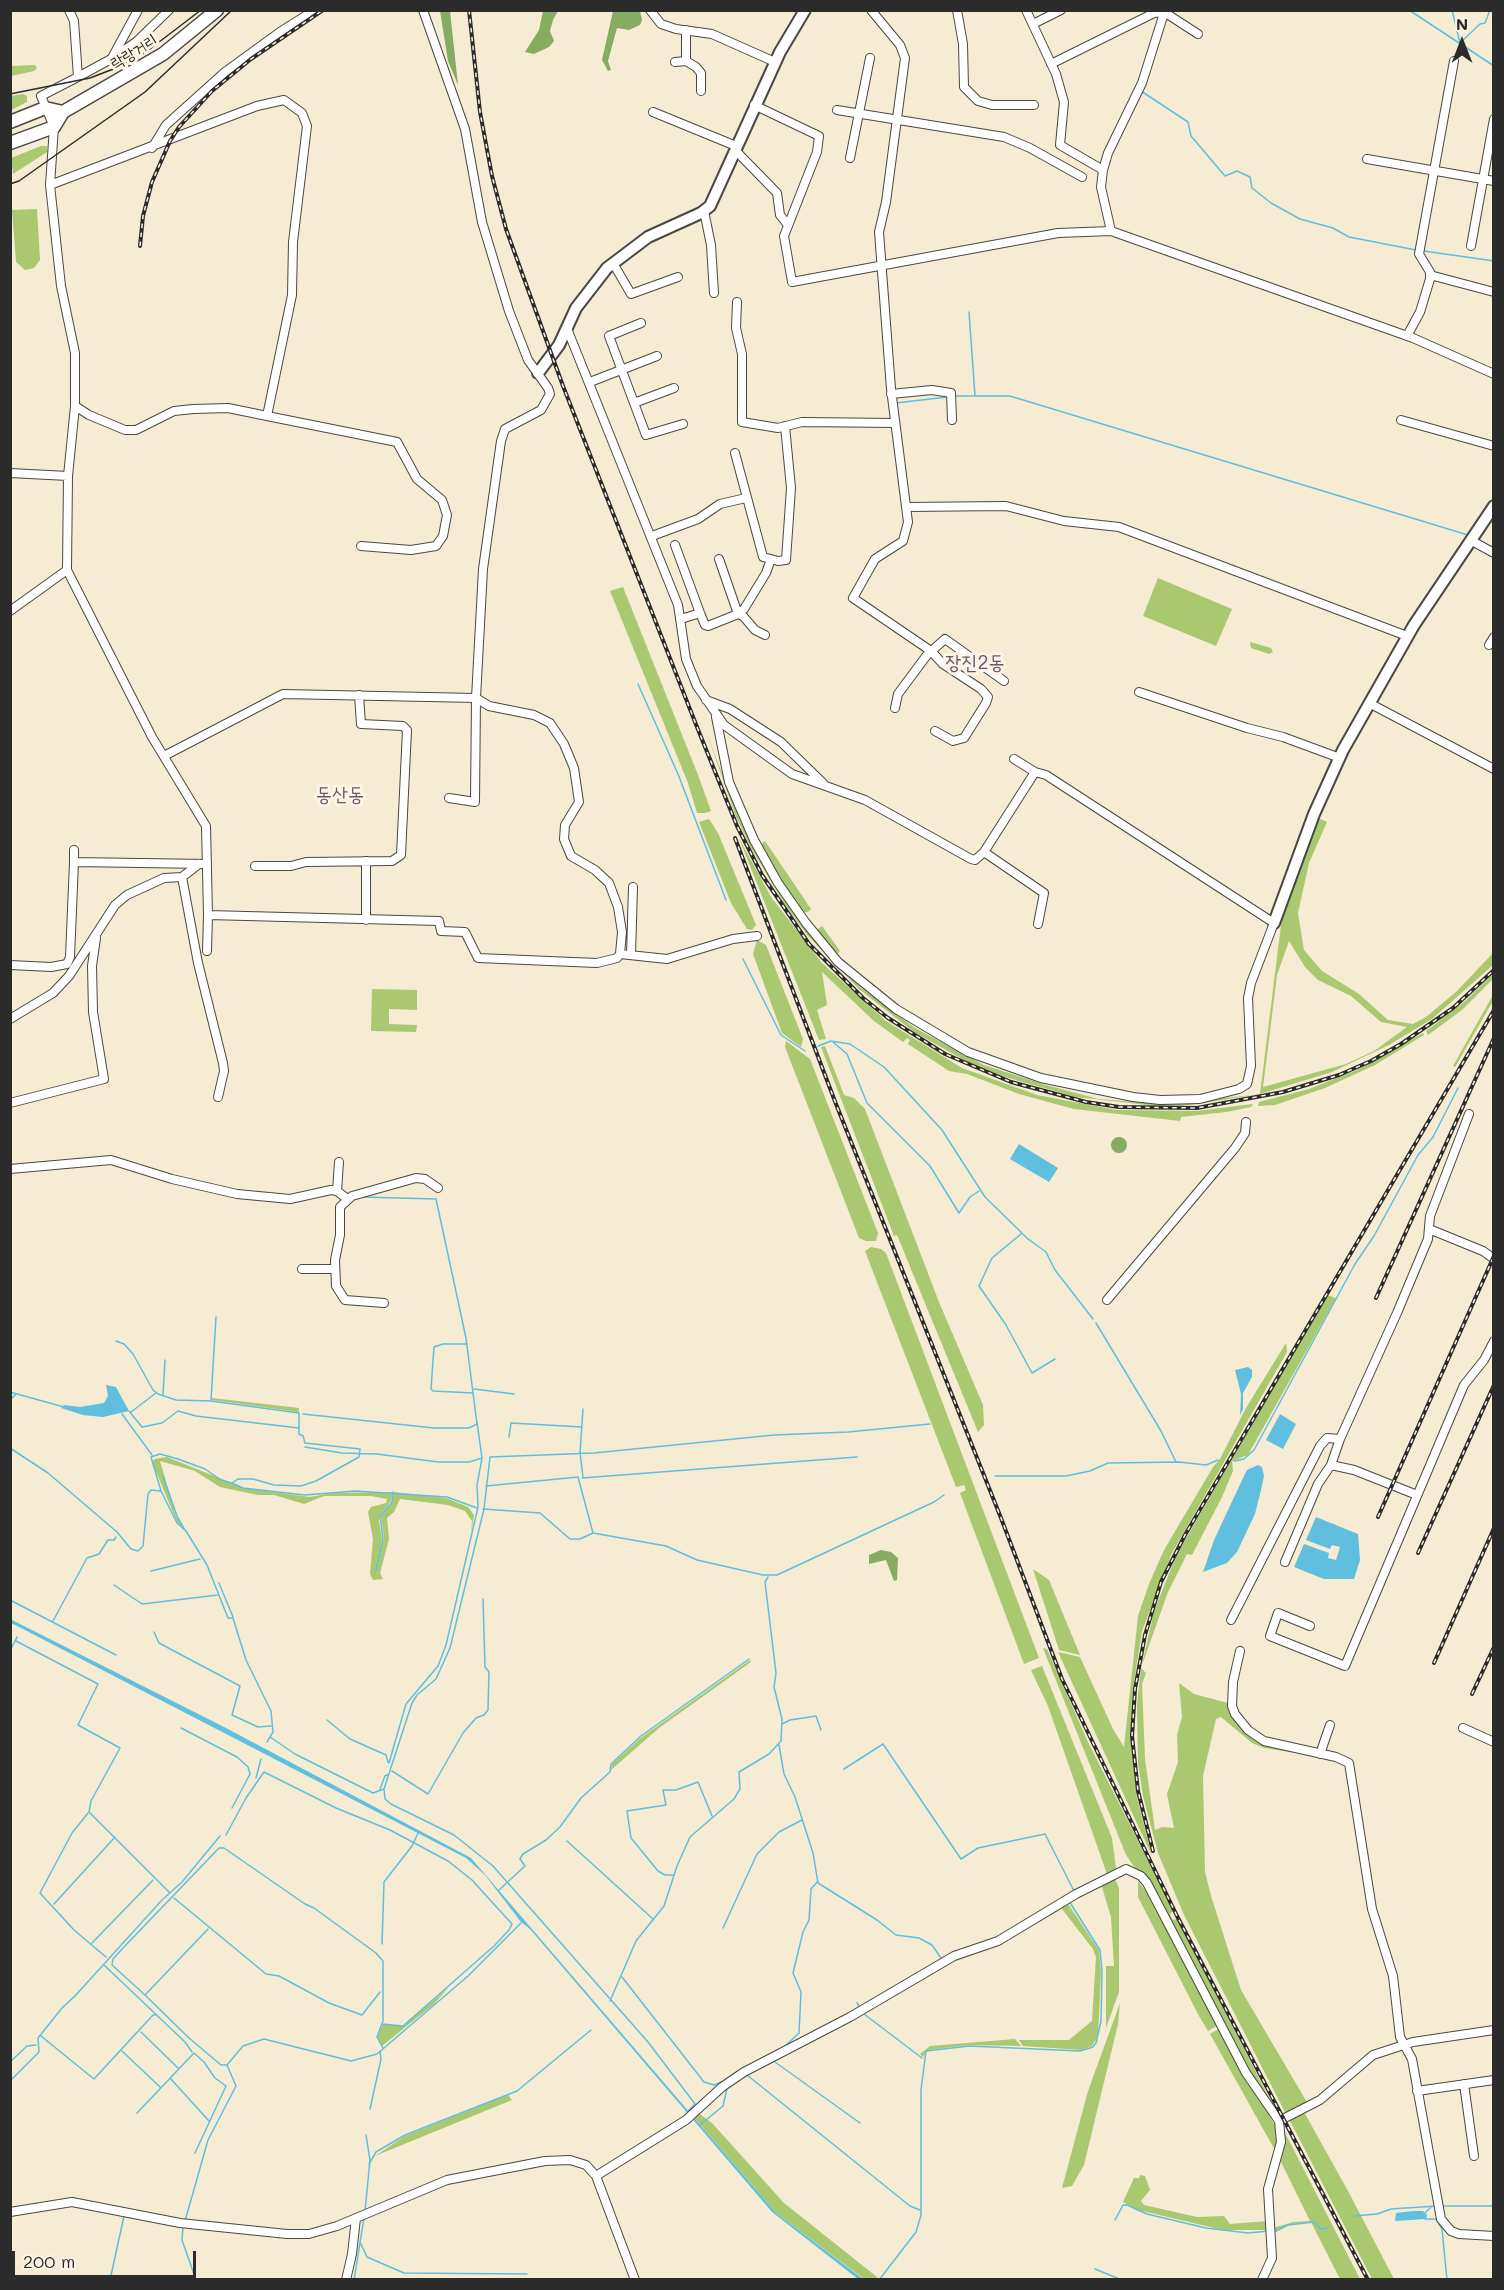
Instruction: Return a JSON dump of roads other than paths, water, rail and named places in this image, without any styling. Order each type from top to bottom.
[{"type":"main road","name":"락랑거리","points":[[54,127],[63,112],[163,54],[217,10]]},
{"type":"main road","points":[[10,122],[45,108],[63,112]]},
{"type":"main road","points":[[10,143],[54,127]]},
{"type":"street","points":[[69,10],[74,21],[78,77]]},
{"type":"street","points":[[111,59],[138,10]]},
{"type":"street","points":[[170,10],[136,42],[111,59],[41,96],[54,127],[54,155],[50,185],[61,286],[75,353],[75,406],[68,476],[68,570],[164,756],[206,826],[203,864],[208,915],[207,951]]},
{"type":"street","points":[[152,148],[166,125],[225,72],[315,10]]},
{"type":"street","points":[[423,10],[465,129],[482,222],[509,311],[528,360],[549,388],[548,401],[541,410],[505,429],[501,441],[483,569],[476,698],[475,802],[449,798]]},
{"type":"street","points":[[650,10],[661,24],[712,34],[775,62]]},
{"type":"street","points":[[538,373],[568,331],[576,308],[592,284],[613,263],[648,237],[704,212],[714,201],[754,105],[775,62],[805,10]]},
{"type":"street","points":[[871,10],[904,51],[905,70],[879,232],[891,394],[907,507],[907,533],[903,541],[875,559],[854,598],[931,651],[943,664],[981,689],[987,697],[986,704],[964,738],[953,741],[935,731]]},
{"type":"street","points":[[957,10],[963,44],[964,87],[978,101],[992,105],[1034,105]]},
{"type":"street","points":[[1026,10],[1051,64],[1064,102],[1060,145],[1102,170]]},
{"type":"street","points":[[1033,24],[1061,10]]},
{"type":"street","points":[[1051,64],[1154,13],[1164,11],[1198,34]]},
{"type":"street","points":[[1111,231],[1101,187],[1102,170],[1142,83],[1164,11]]},
{"type":"street","points":[[686,30],[686,62]]},
{"type":"street","points":[[850,158],[870,58]]},
{"type":"street","points":[[675,62],[686,62],[696,67],[701,73],[701,91]]},
{"type":"street","points":[[1407,336],[1420,312],[1430,275],[1419,254],[1454,62]]},
{"type":"street","points":[[50,185],[152,148],[257,106],[284,100],[302,113],[307,126],[293,242],[292,295],[267,416]]},
{"type":"street","points":[[754,105],[819,136],[817,152],[784,236],[792,282],[1058,233],[1111,231],[1407,336],[1494,374]]},
{"type":"street","points":[[837,110],[1004,137],[1030,148],[1082,177]]},
{"type":"street","points":[[653,112],[735,148],[777,192],[780,215],[788,225]]},
{"type":"street","points":[[1471,246],[1494,119]]},
{"type":"street","points":[[1367,159],[1494,181]]},
{"type":"street","points":[[704,212],[711,245],[714,293]]},
{"type":"street","points":[[613,263],[631,294],[678,277]]},
{"type":"street","points":[[1430,275],[1494,292]]},
{"type":"street","points":[[737,302],[736,328],[742,354],[742,422],[778,428],[802,422],[895,423]]},
{"type":"street","points":[[641,323],[609,336],[646,435],[683,424]]},
{"type":"street","points":[[568,331],[678,605],[686,659],[716,717],[729,782],[764,859],[806,923],[838,962],[896,1009],[940,1038],[988,1061],[1041,1078],[1146,1099],[1200,1099],[1239,1089],[1250,1078],[1248,998],[1251,983],[1314,814],[1340,758],[1407,636],[1494,506]]},
{"type":"street","points":[[590,382],[657,356]]},
{"type":"street","points":[[634,403],[674,388]]},
{"type":"street","points":[[891,394],[932,390],[952,396],[952,420]]},
{"type":"street","points":[[75,406],[89,415],[125,430],[136,430],[174,411],[228,408],[397,442],[417,479],[442,500],[447,514],[443,536],[436,546],[411,550],[361,546]]},
{"type":"street","points":[[1401,420],[1494,446]]},
{"type":"street","points":[[735,453],[763,557],[786,560],[791,488],[785,426]]},
{"type":"street","points":[[10,473],[68,476]]},
{"type":"street","points":[[652,536],[698,519],[720,504],[746,498]]},
{"type":"street","points":[[907,507],[1006,506],[1064,521],[1119,527],[1407,636]]},
{"type":"street","points":[[1472,542],[1494,553]]},
{"type":"street","points":[[675,545],[700,613],[705,625],[708,626],[738,614],[744,609],[766,573],[771,559]]},
{"type":"street","points":[[719,559],[738,614],[743,616],[755,630],[765,635]]},
{"type":"street","points":[[10,611],[68,570]]},
{"type":"street","points":[[681,620],[700,613]]},
{"type":"street","points":[[1489,645],[1494,637]]},
{"type":"street","points":[[896,708],[898,694],[931,651],[945,639],[1004,681]]},
{"type":"street","points":[[1139,692],[1247,728],[1283,737],[1340,758]]},
{"type":"street","points":[[164,756],[283,694],[476,698],[489,706],[534,715],[550,723],[564,744],[574,768],[579,794],[577,807],[565,825],[564,839],[571,856],[595,870],[609,883],[618,907],[622,932],[620,954],[617,958],[597,963],[478,958],[465,932],[441,931],[439,921],[208,915]]},
{"type":"street","points":[[255,866],[291,866],[306,862],[392,861],[401,855],[407,730],[403,726],[360,724],[359,695]]},
{"type":"street","points":[[706,700],[730,709],[781,742],[823,784]]},
{"type":"street","points":[[1369,703],[1494,769]]},
{"type":"street","points":[[716,717],[792,774],[880,807],[975,860],[984,852],[1035,772]]},
{"type":"street","points":[[1014,759],[1035,772],[1046,775],[1274,923]]},
{"type":"street","points":[[10,965],[51,967],[67,964],[70,957],[74,850]]},
{"type":"street","points":[[984,852],[1044,893],[1038,924]]},
{"type":"street","points":[[366,861],[366,920]]},
{"type":"street","points":[[74,862],[203,864]]},
{"type":"street","points":[[10,1019],[53,993],[69,976],[96,938],[115,905],[127,895],[164,878],[182,877],[203,864]]},
{"type":"street","points":[[182,877],[198,963],[223,1063],[224,1071],[218,1097]]},
{"type":"street","points":[[631,955],[633,887]]},
{"type":"street","points":[[620,954],[667,959],[733,939],[757,936]]},
{"type":"street","points":[[10,1103],[104,1079],[93,1012],[92,966],[96,938]]},
{"type":"street","points":[[1285,1562],[1318,1484],[1331,1465],[1340,1439],[1428,1239],[1430,1216],[1469,1113]]},
{"type":"street","points":[[1107,1300],[1235,1148],[1245,1133],[1246,1122]]},
{"type":"street","points":[[10,1169],[98,1159],[111,1160],[212,1190],[265,1199],[290,1199],[319,1192],[337,1191],[346,1198]]},
{"type":"street","points":[[337,1191],[339,1162]]},
{"type":"street","points":[[384,1304],[345,1300],[336,1286],[334,1269],[340,1236],[340,1207],[346,1198],[416,1178],[425,1179],[438,1188]]},
{"type":"street","points":[[1429,1229],[1483,1251],[1494,1259]]},
{"type":"street","points":[[302,1269],[334,1269]]},
{"type":"street","points":[[1310,1626],[1278,1613],[1270,1636],[1345,1666],[1464,1385],[1484,1360],[1494,1341]]},
{"type":"street","points":[[1232,1620],[1320,1446],[1327,1438],[1340,1439]]},
{"type":"street","points":[[1331,1465],[1354,1470],[1418,1495]]},
{"type":"street","points":[[1240,1651],[1232,1689],[1235,1714],[1248,1730],[1264,1741],[1345,1760],[1351,1768],[1354,1805],[1372,1909],[1393,1976],[1400,2037],[1412,2059],[1443,2224],[1451,2231],[1494,2236]]},
{"type":"street","points":[[1320,1754],[1330,1725]]},
{"type":"street","points":[[1463,1728],[1494,1742]]},
{"type":"street","points":[[596,2176],[691,2116],[722,2087],[744,2072],[850,2017],[954,1956],[998,1941],[1076,1894],[1126,1869],[1141,1876],[1147,1883],[1246,2073],[1279,2121],[1281,2142],[1268,2188],[1272,2258],[1262,2280]]},
{"type":"street","points":[[1279,2121],[1320,2100],[1373,2055],[1404,2046],[1494,2030]]},
{"type":"street","points":[[1417,2091],[1494,2080]]},
{"type":"street","points":[[1464,2084],[1474,2156]]},
{"type":"street","points":[[10,2212],[60,2202],[72,2202],[180,2223],[297,2235],[318,2232],[447,2180],[502,2169],[570,2160],[586,2165],[596,2176],[635,2280]]},
{"type":"street","points":[[346,2280],[356,2218]]},
{"type":"water","points":[[1019,1144],[1058,1168],[1049,1182],[1010,1159]]},
{"type":"water","points":[[1248,1367],[1252,1370],[1252,1377],[1243,1393],[1243,1409],[1240,1415],[1241,1394],[1235,1370]]},
{"type":"water","points":[[106,1385],[116,1387],[129,1411],[103,1417],[83,1415],[61,1408],[64,1405],[80,1407],[104,1403],[108,1396]]},
{"type":"water","points":[[1280,1414],[1296,1424],[1283,1449],[1266,1440]]},
{"type":"water","points":[[1258,1465],[1262,1467],[1264,1476],[1261,1490],[1255,1514],[1237,1552],[1227,1563],[1203,1572],[1214,1540],[1247,1470]]},
{"type":"water","points":[[1316,1517],[1358,1534],[1360,1560],[1354,1579],[1324,1579],[1294,1567],[1304,1544],[1329,1553],[1328,1558],[1336,1560],[1340,1547],[1332,1545],[1330,1549],[1306,1540]]},
{"type":"water","points":[[10,1619],[226,1728],[471,1858],[776,2213],[863,2279],[858,2279],[772,2212],[530,1929],[521,1922],[485,1875],[466,1858],[11,1623]]},
{"type":"water","points":[[1423,2211],[1427,2215],[1426,2219],[1395,2221],[1396,2213]]},
{"type":"waterway","points":[[1409,10],[1494,66]]},
{"type":"waterway","points":[[1424,10],[1439,10]]},
{"type":"waterway","points":[[1452,10],[1460,43]]},
{"type":"waterway","points":[[1460,43],[1480,24],[1485,23],[1490,10]]},
{"type":"waterway","points":[[1141,91],[1188,122],[1191,136],[1225,176],[1237,171],[1250,177],[1252,188],[1271,203],[1300,219],[1333,228],[1349,237],[1416,250]]},
{"type":"waterway","points":[[1424,251],[1494,261]]},
{"type":"waterway","points":[[969,312],[975,396]]},
{"type":"waterway","points":[[954,396],[1010,396],[1468,535]]},
{"type":"waterway","points":[[896,403],[947,397]]},
{"type":"waterway","points":[[638,684],[678,774],[726,900]]},
{"type":"waterway","points":[[743,959],[781,1035],[805,1051]]},
{"type":"waterway","points":[[818,1046],[831,1041],[850,1044],[884,1067],[942,1130],[985,1197],[1028,1239],[1046,1252],[1055,1270],[1093,1319]]},
{"type":"waterway","points":[[833,1042],[847,1054],[867,1103],[930,1166],[959,1213],[970,1197],[979,1191]]},
{"type":"waterway","points":[[1234,1461],[1244,1459],[1254,1450],[1355,1264],[1374,1236],[1418,1155],[1433,1137],[1458,1088]]},
{"type":"waterway","points":[[303,1414],[434,1428],[469,1428],[477,1424],[466,1338],[436,1199],[362,1197]]},
{"type":"waterway","points":[[1021,1234],[992,1258],[979,1286],[1006,1325],[1032,1373],[1055,1359]]},
{"type":"waterway","points":[[211,1400],[216,1317]]},
{"type":"waterway","points":[[1096,1323],[1161,1431],[1176,1462]]},
{"type":"waterway","points":[[116,1341],[124,1344],[133,1354],[153,1390],[158,1394],[176,1400],[211,1401],[299,1413],[299,1434],[303,1436],[305,1443],[360,1449],[359,1457],[316,1481],[301,1486],[274,1485],[253,1479],[238,1479],[232,1483],[221,1480],[205,1469],[178,1459],[160,1454],[151,1457],[161,1491],[177,1523],[186,1531],[207,1565],[228,1618],[233,1618],[246,1660],[271,1711],[273,1732],[267,1742]]},
{"type":"waterway","points":[[467,1344],[443,1344],[434,1347],[431,1389],[433,1391],[473,1393]]},
{"type":"waterway","points":[[163,1395],[165,1360]]},
{"type":"waterway","points":[[474,1389],[514,1394]]},
{"type":"waterway","points":[[10,1392],[64,1407]]},
{"type":"waterway","points":[[131,1412],[156,1393]]},
{"type":"waterway","points":[[10,1400],[16,1394]]},
{"type":"waterway","points":[[583,1409],[580,1453],[583,1477]]},
{"type":"waterway","points":[[129,1411],[142,1427],[162,1423],[178,1411],[196,1416],[299,1428]]},
{"type":"waterway","points":[[122,1414],[152,1455]]},
{"type":"waterway","points":[[389,1763],[406,1704],[438,1666],[446,1645],[478,1507],[477,1485],[482,1458],[477,1422]]},
{"type":"waterway","points":[[509,1437],[511,1423],[582,1427]]},
{"type":"waterway","points":[[384,1789],[412,1703],[417,1695],[436,1679],[450,1648],[484,1509],[490,1457],[594,1453],[774,1435],[848,1432],[930,1424]]},
{"type":"waterway","points":[[305,1447],[342,1453],[377,1454],[438,1462],[469,1462],[482,1458]]},
{"type":"waterway","points":[[10,1448],[48,1473],[117,1532],[131,1549],[138,1551],[143,1546],[148,1494],[151,1490],[160,1491]]},
{"type":"waterway","points":[[582,1478],[857,1457]]},
{"type":"waterway","points":[[995,1476],[1066,1476],[1090,1471],[1108,1463],[1179,1462],[1206,1465],[1218,1460]]},
{"type":"waterway","points":[[163,1476],[177,1516],[185,1530]]},
{"type":"waterway","points":[[486,1486],[578,1477],[593,1533]]},
{"type":"waterway","points":[[232,1483],[243,1488],[305,1495],[355,1491],[447,1497],[477,1508]]},
{"type":"waterway","points":[[376,1571],[383,1539],[380,1516],[392,1502],[393,1492]]},
{"type":"waterway","points":[[483,1509],[540,1513],[570,1539],[580,1539],[593,1533],[666,1546],[697,1560],[763,1575],[777,1575],[934,1502],[944,1495]]},
{"type":"waterway","points":[[53,1621],[87,1558],[99,1554],[108,1540],[114,1540],[116,1537]]},
{"type":"waterway","points":[[151,1571],[200,1559]]},
{"type":"waterway","points":[[610,2001],[636,1941],[664,1906],[677,1866],[690,1837],[734,1799],[740,1789],[739,1772],[769,1754],[781,1741],[782,1719],[774,1687],[776,1673],[765,1582],[768,1577]]},
{"type":"waterway","points":[[219,1583],[233,1617]]},
{"type":"waterway","points":[[114,1585],[142,1604],[218,1595]]},
{"type":"waterway","points":[[392,1771],[428,1794],[463,1733],[476,1718],[484,1715],[488,1710],[489,1672],[485,1667],[483,1599]]},
{"type":"waterway","points":[[10,1600],[116,1655]]},
{"type":"waterway","points":[[154,1632],[159,1643],[240,1686],[232,1715],[258,1727],[271,1726]]},
{"type":"waterway","points":[[10,1651],[17,1637]]},
{"type":"waterway","points":[[16,1641],[98,1684],[78,1725],[120,1748],[91,1801],[89,1812],[169,1892]]},
{"type":"waterway","points":[[499,1890],[525,1866],[520,1859],[523,1854],[546,1840],[560,1827],[581,1798],[610,1772],[611,1764],[641,1736],[749,1659]]},
{"type":"waterway","points":[[782,1724],[790,1720],[816,1716],[821,1730]]},
{"type":"waterway","points":[[327,1720],[350,1739],[386,1755],[388,1762]]},
{"type":"waterway","points":[[181,1728],[237,1757],[248,1767],[250,1774],[232,1808]]},
{"type":"waterway","points":[[270,1737],[295,1754],[373,1793],[384,1789],[385,1799],[391,1804],[454,1835],[493,1866],[648,2042],[695,2104],[688,2111]]},
{"type":"waterway","points":[[844,1769],[883,1744],[961,1859],[978,1848],[1045,1834],[1074,1891]]},
{"type":"waterway","points":[[779,1745],[784,1774],[795,1797],[813,1853],[818,1883],[877,1920],[896,1935],[919,1938],[932,1945],[941,1958]]},
{"type":"waterway","points":[[256,1778],[261,1759]]},
{"type":"waterway","points":[[226,1835],[246,1798],[264,1772],[336,1808],[390,1830],[448,1861],[472,1880],[512,1924],[494,1946],[403,2026],[382,2024]]},
{"type":"waterway","points":[[380,1789],[385,1776],[389,1774]]},
{"type":"waterway","points":[[673,1875],[665,1875],[658,1871],[631,1838],[627,1811],[666,1805],[663,1790],[676,1790],[698,1782],[712,1816]]},
{"type":"waterway","points":[[88,1813],[72,1833],[40,1893],[74,1930],[106,1957]]},
{"type":"waterway","points":[[723,1928],[757,1854],[779,1832],[802,1820]]},
{"type":"waterway","points":[[382,1944],[384,1882],[412,1846],[419,1831]]},
{"type":"waterway","points":[[10,2081],[39,2052],[38,2038],[62,2008],[162,1900],[182,1882],[220,1836]]},
{"type":"waterway","points":[[54,1904],[115,1837]]},
{"type":"waterway","points":[[567,1841],[653,1919]]},
{"type":"waterway","points":[[208,1929],[145,1995],[112,1965],[113,1959],[123,1948],[219,1848],[224,1848],[314,1908],[376,1953],[383,1961],[383,2021],[377,2037],[383,2048]]},
{"type":"waterway","points":[[92,1943],[153,1880]]},
{"type":"waterway","points":[[783,2048],[799,2033],[801,1992],[793,1973],[803,1932],[809,1920],[811,1889],[818,1881]]},
{"type":"waterway","points":[[174,1898],[266,1974],[279,1976],[329,2003],[362,2015],[380,1992]]},
{"type":"waterway","points":[[879,2280],[916,2232],[921,2215],[921,2090],[926,2051],[969,2046],[1080,2051],[1093,2047],[1096,2043],[1101,2021],[1100,1950],[1069,1901]]},
{"type":"waterway","points":[[185,2221],[208,2140],[236,2086],[227,2065],[243,2046],[264,2039],[351,2061],[377,2054],[468,1976],[521,1923]]},
{"type":"waterway","points":[[104,1965],[185,2042],[192,2052]]},
{"type":"waterway","points":[[622,1977],[704,2082],[714,2085],[724,2081]]},
{"type":"waterway","points":[[145,1995],[189,2038],[221,2065],[226,2065]]},
{"type":"waterway","points":[[857,2003],[860,2008]]},
{"type":"waterway","points":[[864,2014],[922,2058]]},
{"type":"waterway","points":[[41,2036],[94,2079],[153,2015],[157,2015]]},
{"type":"waterway","points":[[369,2164],[376,2152],[405,2135],[517,2091],[591,2030]]},
{"type":"waterway","points":[[141,2032],[178,2068]]},
{"type":"waterway","points":[[10,2062],[27,2046],[36,2045]]},
{"type":"waterway","points":[[122,2051],[160,2087]]},
{"type":"waterway","points":[[370,2109],[381,2059],[380,2051]]},
{"type":"waterway","points":[[137,2113],[194,2053],[204,2062],[215,2078],[226,2086],[195,2153]]},
{"type":"waterway","points":[[759,2068],[778,2058]]},
{"type":"waterway","points":[[775,2062],[860,2123]]},
{"type":"waterway","points":[[747,2075],[910,2206],[920,2210]]},
{"type":"waterway","points":[[170,2078],[209,2121]]},
{"type":"waterway","points":[[700,2125],[723,2106],[727,2088]]},
{"type":"waterway","points":[[365,2211],[370,2160],[366,2135]]},
{"type":"waterway","points":[[1115,2220],[1123,2205],[1127,2205],[1147,2214],[1206,2228],[1248,2233],[1269,2231]]},
{"type":"waterway","points":[[1425,2213],[1432,2206]]},
{"type":"waterway","points":[[1354,2216],[1377,2214],[1391,2209],[1436,2206]]},
{"type":"waterway","points":[[1441,2206],[1494,2206]]},
{"type":"waterway","points":[[110,2280],[124,2216]]},
{"type":"waterway","points":[[354,2280],[364,2218]]},
{"type":"waterway","points":[[1425,2219],[1436,2219],[1442,2229],[1447,2280]]},
{"type":"waterway","points":[[1274,2232],[1288,2225],[1314,2222],[1321,2229],[1327,2228]]},
{"type":"waterway","points":[[183,2227],[182,2240],[196,2280]]},
{"type":"waterway","points":[[361,2244],[367,2257],[404,2273],[527,2274]]},
{"type":"waterway","points":[[1095,2269],[1122,2280]]},
{"type":"waterway","points":[[1258,2280],[1261,2272]]},
{"type":"tram line","points":[[10,94],[90,78],[116,68],[146,52],[201,10]]},
{"type":"tram line","points":[[10,184],[19,181],[145,92],[232,10]]},
{"type":"railway","points":[[140,246],[143,216],[152,182],[170,141],[179,127],[212,91],[251,59],[323,10]]},
{"type":"railway","points":[[469,10],[480,112],[492,176],[506,229],[563,386],[697,727],[737,826],[762,875],[809,944],[863,998],[888,1018],[945,1054],[1011,1082],[1086,1102],[1119,1107],[1197,1108],[1283,1092],[1339,1075],[1371,1061],[1401,1044],[1453,1008],[1494,970]]},
{"type":"railway","points":[[735,838],[836,1104],[1001,1518],[1062,1679],[1177,1916],[1368,2280]]},
{"type":"railway","points":[[1153,1851],[1138,1791],[1132,1736],[1135,1689],[1145,1635],[1161,1582],[1185,1535],[1494,1010]]},
{"type":"railway","points":[[1376,1298],[1494,1038]]},
{"type":"railway","points":[[1378,1517],[1494,1256]]},
{"type":"railway","points":[[1418,1553],[1494,1385]]},
{"type":"railway","points":[[1434,1663],[1494,1528]]},
{"type":"railway","points":[[1472,1694],[1494,1647]]},
{"type":"district","name":"장진2동","points":[[975,663]]},
{"type":"district","name":"동산동","points":[[340,795]]}]
